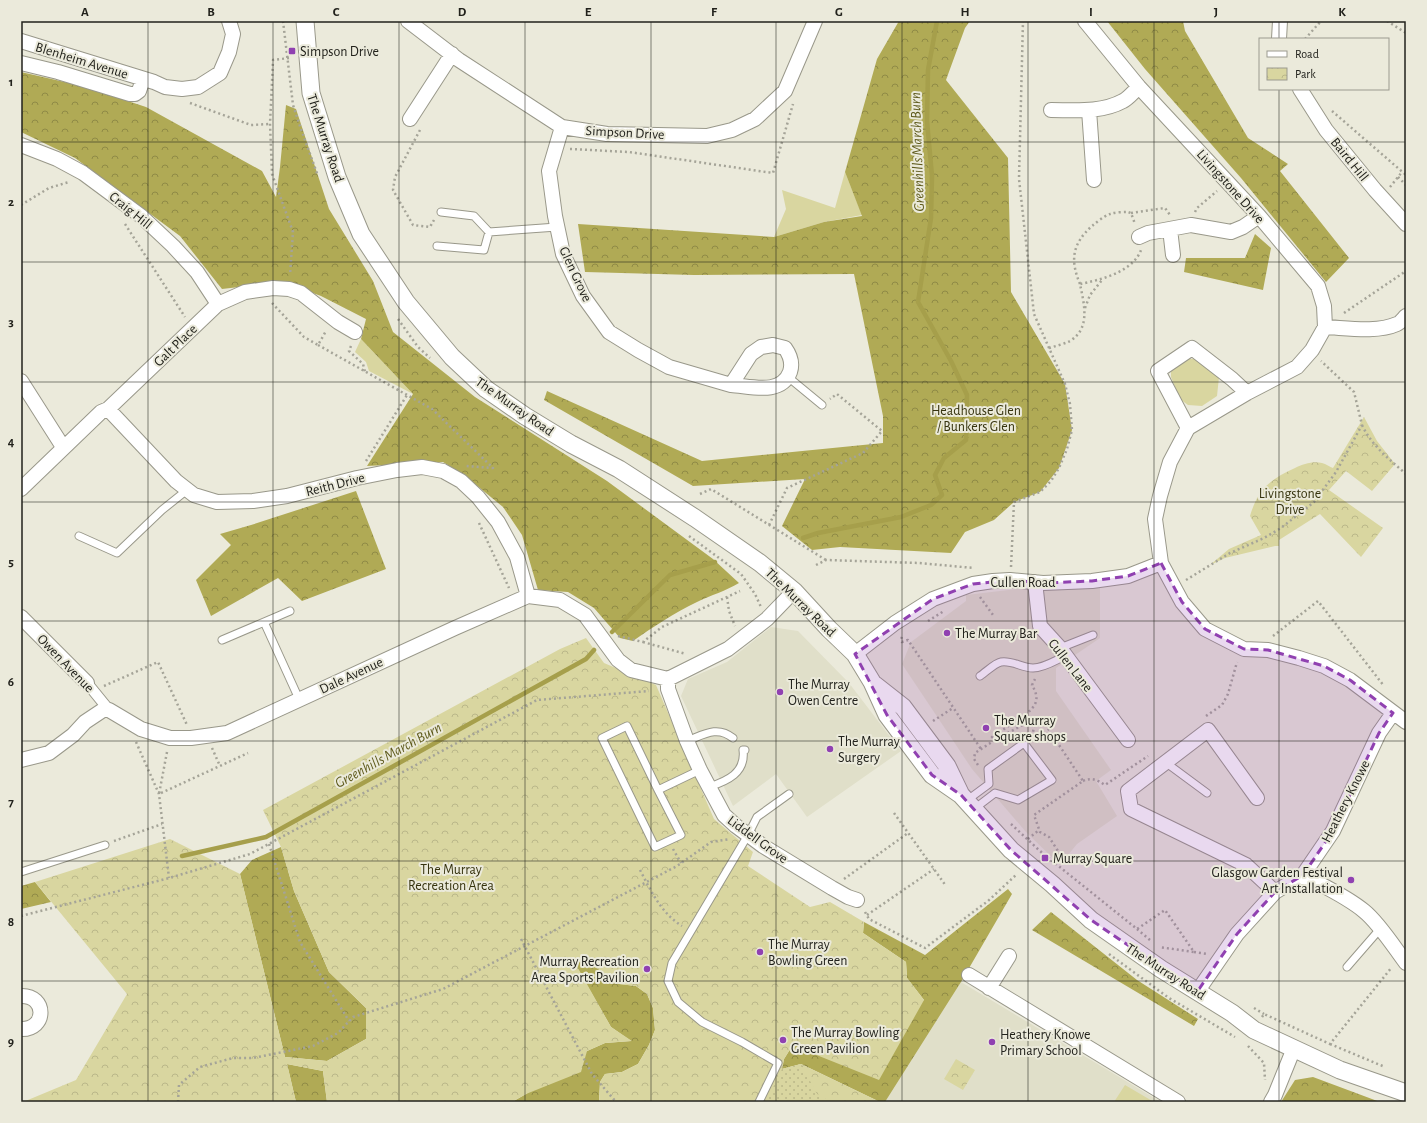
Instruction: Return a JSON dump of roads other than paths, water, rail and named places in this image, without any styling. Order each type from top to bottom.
[{"type":"street","name":"Blenheim Avenue","points":[[21,41],[165,87],[182,89],[198,87],[220,73],[229,52],[233,34],[229,21]]},
{"type":"street","name":"The Murray Road","points":[[305,21],[310,93],[337,177],[361,234],[406,302],[452,357],[486,389],[525,416],[571,444],[619,470],[695,518],[757,560],[794,591],[855,654],[872,682],[903,707],[947,766],[967,802],[1011,850],[1052,884],[1090,920],[1161,969],[1232,1013],[1254,1030],[1340,1070],[1406,1093]]},
{"type":"street","name":"Simpson Drive","points":[[408,21],[452,54],[562,127],[607,134],[707,136],[732,130],[755,119],[785,91],[815,21]]},
{"type":"street","name":"Livingstone Drive","points":[[1085,21],[1139,87],[1259,216],[1318,286],[1330,327]]},
{"type":"street","points":[[1279,38],[1280,21]]},
{"type":"street","points":[[410,119],[452,54]]},
{"type":"street","name":"Blenheim Avenue","points":[[21,63],[58,72],[130,94],[136,94],[139,91],[143,79]]},
{"type":"street","points":[[1051,110],[1089,110],[1107,107],[1124,100],[1139,87]]},
{"type":"street","name":"Baird Hill","points":[[1301,90],[1326,130],[1375,190],[1406,224]]},
{"type":"street","points":[[1089,110],[1094,180]]},
{"type":"street","name":"Glen Grove","points":[[562,127],[549,171],[557,227],[563,254],[583,296],[610,332],[669,367],[731,385],[768,388],[776,387],[788,377]]},
{"type":"street","name":"Craig Hill","points":[[21,145],[57,160],[88,177],[141,216],[173,246],[197,272],[218,304]]},
{"type":"street","points":[[1139,237],[1148,233],[1190,225],[1231,232],[1243,227],[1259,216]]},
{"type":"street","points":[[1173,255],[1174,228]]},
{"type":"street","name":"Galt Place","points":[[21,489],[101,412],[108,409],[218,304],[245,292],[273,288],[290,289],[301,292],[334,318],[355,332]]},
{"type":"street","points":[[1406,316],[1398,324],[1383,328],[1362,329],[1330,327],[1297,367],[1247,393],[1188,428],[1170,462],[1155,519],[1161,563],[1182,602],[1205,629],[1244,649],[1268,650],[1324,666],[1350,680],[1406,722]]},
{"type":"street","points":[[731,385],[751,354],[761,348],[772,345],[785,348],[789,354],[791,370],[788,377]]},
{"type":"street","points":[[1188,428],[1158,371],[1192,348],[1232,379],[1247,393]]},
{"type":"street","points":[[21,382],[64,447]]},
{"type":"street","name":"Reith Drive","points":[[108,409],[176,481],[194,495],[218,502],[253,501],[287,496],[397,470],[422,467],[443,471],[461,481],[478,497],[498,522],[517,557],[522,598]]},
{"type":"street","name":"Cullen Road","points":[[855,654],[895,623],[909,608],[972,584],[993,580],[1043,583],[1092,581],[1128,576],[1161,563]]},
{"type":"street","name":"Cullen Lane","points":[[1035,582],[1040,626],[1063,652],[1128,740]]},
{"type":"street","points":[[522,598],[560,600],[585,615],[618,660],[630,670],[668,684],[728,649],[767,619],[794,591]]},
{"type":"street","name":"Dale Avenue","points":[[109,710],[141,729],[170,738],[193,738],[227,733],[522,598]]},
{"type":"street","name":"Owen Avenue","points":[[21,617],[90,687],[109,710]]},
{"type":"street","name":"Liddell Grove","points":[[668,684],[687,741],[700,770],[724,815],[763,846],[832,888],[857,900]]},
{"type":"street","points":[[21,760],[49,753],[73,735],[85,722],[98,712],[109,710]]},
{"type":"street","name":"Heathery Knowe","points":[[1197,992],[1237,934],[1275,892],[1303,875],[1332,831],[1390,710]]},
{"type":"street","points":[[1256,798],[1208,730],[1128,791],[1131,809],[1246,865],[1275,892]]},
{"type":"street","points":[[1303,875],[1364,910],[1404,960]]},
{"type":"street","points":[[989,988],[1009,956]]},
{"type":"street","points":[[969,975],[1178,1102]]},
{"type":"street","points":[[21,996],[28,996],[34,999],[38,1003],[41,1014],[36,1024],[32,1027],[21,1029]]},
{"type":"street","points":[[1273,1099],[1294,1048]]},
{"type":"lane","points":[[441,212],[474,216],[489,232]]},
{"type":"lane","points":[[489,232],[557,227]]},
{"type":"lane","points":[[437,246],[484,250],[489,232]]},
{"type":"lane","points":[[788,377],[822,405]]},
{"type":"lane","points":[[79,536],[117,553],[162,510],[187,490]]},
{"type":"lane","points":[[222,640],[290,611]]},
{"type":"lane","points":[[264,622],[299,699]]},
{"type":"lane","points":[[980,676],[1000,662],[1008,662],[1033,668],[1047,664],[1063,652],[1093,634]]},
{"type":"lane","points":[[627,726],[658,790],[681,835],[655,847],[602,738],[627,726]]},
{"type":"lane","points":[[687,741],[714,731],[727,733],[733,738]]},
{"type":"lane","points":[[1024,743],[1052,780],[1018,800],[995,793],[967,802],[989,784],[988,769],[1024,743]]},
{"type":"lane","points":[[709,787],[725,782],[736,774],[743,762],[743,750],[745,750]]},
{"type":"lane","points":[[1165,762],[1207,793]]},
{"type":"lane","points":[[658,790],[700,770]]},
{"type":"lane","points":[[759,1102],[778,1064],[742,1042],[702,1022],[678,1002],[668,981],[672,963],[748,835],[757,817],[789,794]]},
{"type":"lane","points":[[21,872],[105,844]]},
{"type":"lane","points":[[1347,967],[1380,929]]},
{"type":"waterway","name":"Greenhills March Burn","points":[[803,538],[818,533],[901,517],[931,505],[942,495],[935,475],[944,458],[966,440],[967,395],[951,361],[918,302],[931,218],[932,176],[927,121],[928,70],[937,21]]},
{"type":"waterway","name":"Greenhills March Burn","points":[[612,632],[670,575],[715,562]]},
{"type":"waterway","name":"Greenhills March Burn","points":[[182,856],[266,837],[586,659],[594,650]]},
{"type":"place","name":"Simpson Drive","points":[[292,51]]},
{"type":"place","name":"The Murray Bar","points":[[947,633]]},
{"type":"place","name":"The Murray Owen Centre","points":[[780,692]]},
{"type":"place","name":"The Murray Square shops","points":[[986,728]]},
{"type":"place","name":"The Murray Surgery","points":[[830,749]]},
{"type":"place","name":"Murray Square","points":[[1045,858]]},
{"type":"place","name":"Glasgow Garden Festival Art Installation","points":[[1351,880]]},
{"type":"place","name":"The Murray Bowling Green","points":[[760,952]]},
{"type":"place","name":"Murray Recreation Area Sports Pavilion","points":[[647,969]]},
{"type":"place","name":"The Murray Bowling Green Pavilion","points":[[783,1040]]},
{"type":"place","name":"Heathery Knowe Primary School","points":[[992,1042]]},
{"type":"park label","name":"Headhouse Glen / Bunkers Glen","points":[[976,418]]},
{"type":"park label","name":"The Murray Recreation Area","points":[[451,878]]}]
